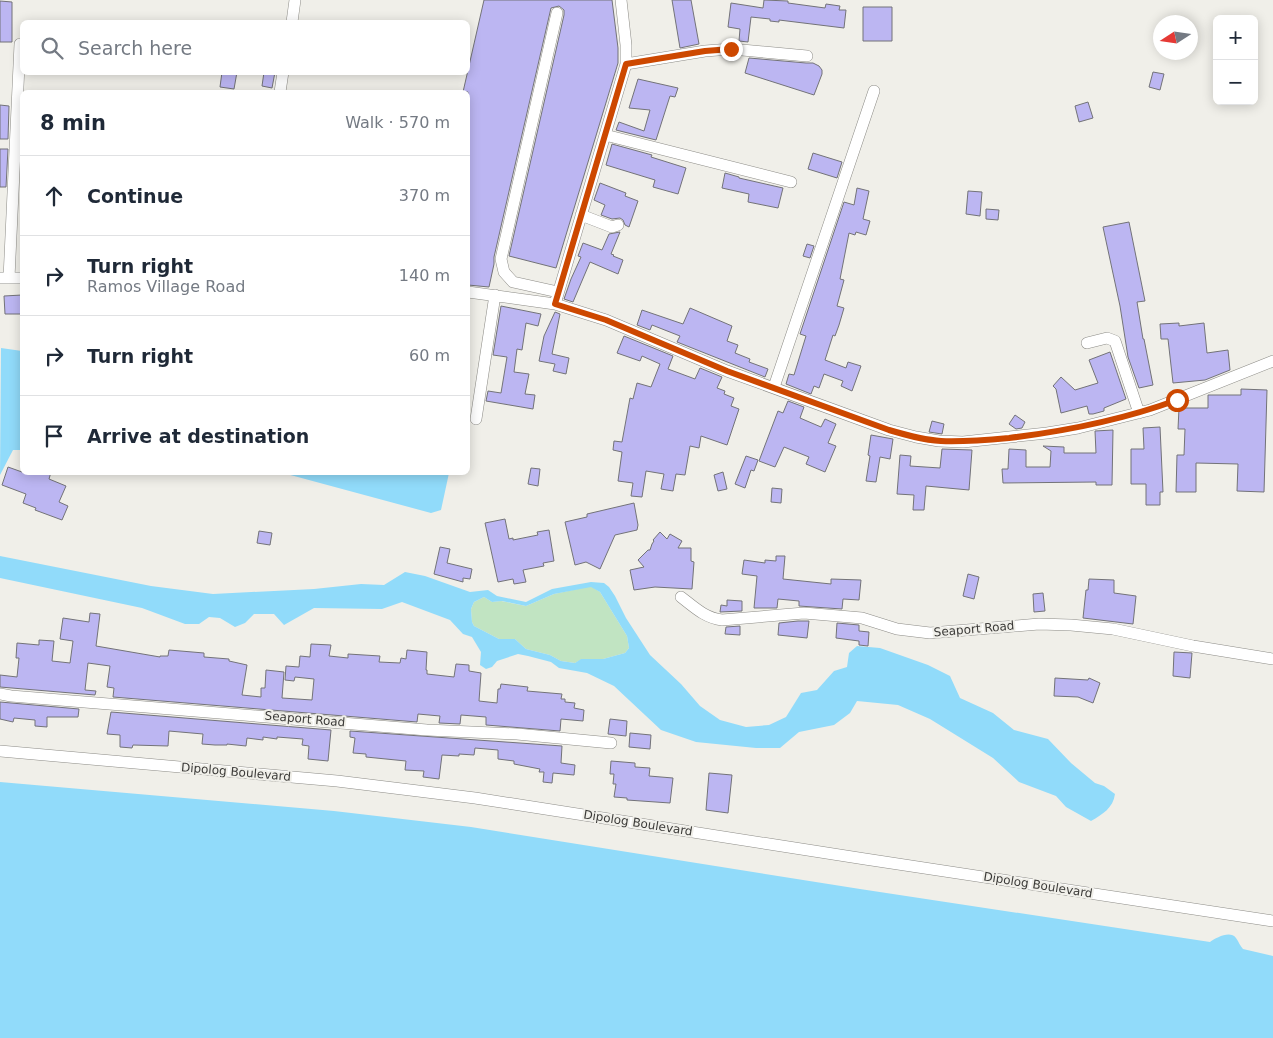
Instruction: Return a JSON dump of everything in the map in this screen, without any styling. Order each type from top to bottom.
[{"type":"street","points":[[292,20],[295,0]]},
{"type":"street","points":[[555,304],[626,64],[621,0]]},
{"type":"street","points":[[557,13],[501,259],[504,272],[513,282],[558,292]]},
{"type":"street","points":[[20,44],[19,150],[5,278],[20,278]]},
{"type":"street","points":[[626,64],[705,51],[731,49],[807,56]]},
{"type":"street","points":[[280,90],[283,75]]},
{"type":"street","points":[[774,387],[874,91]]},
{"type":"street","points":[[605,135],[791,182]]},
{"type":"street","points":[[581,215],[612,227],[618,225]]},
{"type":"street","points":[[470,292],[495,294],[555,304],[606,320],[727,371],[889,430],[916,438],[939,441],[963,442],[1047,434],[1087,426],[1139,413],[1177,400],[1273,361]]},
{"type":"street","points":[[476,419],[495,294]]},
{"type":"street","points":[[1087,343],[1103,338],[1111,338],[1115,341],[1139,413]]},
{"type":"street","name":"Seaport Road","points":[[681,597],[705,616],[722,620],[804,613],[862,618],[897,629],[930,633],[1039,624],[1071,625],[1113,629],[1193,646],[1273,659]]},
{"type":"street","name":"Seaport Road","points":[[0,694],[427,730],[517,734],[611,743]]},
{"type":"street","name":"Dipolog Boulevard","points":[[0,751],[337,781],[475,798],[1269,920]]},
{"type":"green space","points":[[591,586],[600,592],[627,636],[629,648],[625,653],[603,659],[582,659],[575,663],[561,661],[550,655],[526,649],[515,639],[499,639],[474,626],[472,622],[471,609],[474,602],[484,597],[492,602],[501,601],[526,606],[554,594]]},
{"type":"water","points":[[1,348],[20,351],[20,450],[13,450],[0,475]]},
{"type":"water","points":[[290,475],[449,475],[441,510],[431,513]]},
{"type":"water","points":[[0,556],[151,586],[213,594],[314,589],[361,584],[384,585],[405,572],[425,576],[470,592],[488,590],[497,596],[526,602],[552,589],[591,582],[604,583],[615,596],[626,618],[650,655],[681,684],[700,706],[720,720],[746,727],[769,725],[786,717],[801,693],[817,690],[834,671],[847,667],[849,653],[857,646],[880,648],[928,665],[950,676],[960,698],[993,713],[1014,730],[1048,739],[1071,763],[1095,783],[1104,786],[1115,794],[1110,807],[1091,821],[1066,807],[1056,796],[1019,782],[993,758],[930,719],[898,705],[857,701],[850,713],[834,725],[799,732],[780,748],[756,748],[696,742],[661,730],[614,686],[587,673],[559,668],[551,662],[518,654],[497,661],[492,667],[486,669],[480,665],[481,652],[472,637],[463,634],[450,620],[402,602],[382,609],[314,608],[284,625],[274,614],[254,614],[245,623],[235,627],[220,618],[209,617],[199,624],[185,624],[142,608],[0,578]],"holes":[[[591,587],[600,592],[627,636],[629,648],[625,653],[603,659],[581,659],[575,663],[561,661],[550,655],[526,649],[515,639],[499,639],[474,626],[472,622],[471,609],[474,602],[484,597],[492,602],[502,601],[526,606],[554,594]]]},
{"type":"water","points":[[0,782],[334,811],[471,827],[1210,942],[1223,935],[1230,935],[1236,938],[1243,949],[1273,956],[1273,1038],[0,1038]]},
{"type":"building","points":[[484,0],[612,0],[618,63],[556,268],[509,256],[564,15],[564,10],[559,6],[551,8],[494,257],[489,287],[470,285],[470,90],[463,90],[467,75],[470,75],[470,61]]},
{"type":"building","points":[[672,0],[691,0],[699,44],[680,48]]},
{"type":"building","points":[[764,0],[788,1],[788,3],[825,8],[826,4],[840,6],[839,10],[846,10],[844,28],[779,20],[779,22],[770,21],[770,19],[751,17],[748,42],[739,41],[740,29],[728,27],[731,3],[763,8]]},
{"type":"building","points":[[0,1],[12,2],[12,42],[0,42]]},
{"type":"building","points":[[863,7],[892,7],[892,41],[863,41]]},
{"type":"building","points":[[749,58],[813,63],[819,66],[822,74],[814,95],[745,73]]},
{"type":"building","points":[[1153,72],[1164,74],[1160,90],[1149,87]]},
{"type":"building","points":[[222,75],[236,75],[234,89],[220,87]]},
{"type":"building","points":[[264,75],[274,75],[272,88],[262,86]]},
{"type":"building","points":[[638,79],[678,88],[675,97],[670,96],[656,140],[616,130],[619,122],[644,131],[650,110],[629,108]]},
{"type":"building","points":[[1088,102],[1093,118],[1079,122],[1075,106]]},
{"type":"building","points":[[0,105],[9,106],[8,139],[0,139]]},
{"type":"building","points":[[612,144],[652,155],[651,157],[686,168],[678,194],[653,187],[655,180],[606,165]]},
{"type":"building","points":[[0,149],[8,149],[6,187],[0,187]]},
{"type":"building","points":[[813,153],[842,162],[837,178],[808,169]]},
{"type":"building","points":[[725,173],[783,188],[778,208],[748,202],[749,194],[722,188]]},
{"type":"building","points":[[600,183],[626,193],[625,196],[638,201],[629,227],[620,218],[612,219],[601,215],[605,205],[594,200]]},
{"type":"building","points":[[857,188],[869,191],[863,219],[870,221],[866,235],[856,232],[855,235],[849,233],[840,279],[844,280],[837,306],[844,308],[825,360],[846,368],[848,362],[861,366],[852,391],[841,386],[843,381],[824,374],[819,388],[814,386],[811,394],[786,384],[789,374],[794,375],[806,336],[800,334],[844,202],[854,205]]},
{"type":"building","points":[[968,191],[982,192],[980,216],[966,214]]},
{"type":"building","points":[[986,209],[999,210],[998,220],[986,219]]},
{"type":"building","points":[[1129,222],[1145,301],[1137,302],[1153,385],[1139,388],[1128,357],[1120,306],[1103,227]]},
{"type":"building","points":[[620,232],[611,254],[623,260],[618,274],[590,262],[573,302],[564,299],[581,257],[578,256],[583,243],[602,250],[609,234]]},
{"type":"building","points":[[807,244],[814,246],[810,258],[803,256]]},
{"type":"building","points":[[20,295],[20,314],[5,314],[4,296]]},
{"type":"building","points":[[501,306],[541,314],[538,326],[526,323],[522,350],[517,349],[514,372],[529,374],[525,394],[535,395],[533,409],[486,401],[488,391],[501,393],[507,357],[493,355]]},
{"type":"building","points":[[690,308],[732,326],[727,341],[738,345],[735,353],[750,359],[749,362],[768,369],[765,377],[677,342],[680,336],[652,325],[650,330],[637,325],[642,310],[683,324]]},
{"type":"building","points":[[555,312],[560,314],[552,354],[569,358],[566,374],[553,371],[555,364],[539,361],[544,336]]},
{"type":"building","points":[[1179,323],[1179,326],[1204,323],[1207,353],[1228,350],[1230,370],[1205,380],[1173,383],[1168,339],[1161,339],[1160,324]]},
{"type":"building","points":[[624,336],[673,356],[668,369],[695,379],[700,368],[722,377],[717,388],[725,391],[724,394],[734,398],[731,406],[739,409],[727,445],[701,436],[699,448],[690,446],[685,475],[676,474],[673,491],[661,489],[664,474],[646,471],[642,497],[631,496],[633,483],[618,481],[622,452],[613,450],[614,441],[622,442],[630,398],[633,399],[637,383],[651,387],[660,364],[642,356],[640,361],[617,353]]},
{"type":"building","points":[[1110,352],[1126,399],[1104,408],[1104,411],[1093,414],[1089,414],[1087,406],[1061,413],[1056,389],[1053,386],[1061,377],[1075,390],[1098,383],[1089,360]]},
{"type":"building","points":[[1241,389],[1267,390],[1264,492],[1237,491],[1238,464],[1196,463],[1196,492],[1176,492],[1177,455],[1184,455],[1185,429],[1178,429],[1179,408],[1208,408],[1208,395],[1241,395]]},
{"type":"building","points":[[788,401],[804,407],[800,418],[821,427],[825,419],[836,424],[828,443],[836,446],[825,472],[806,464],[809,457],[784,447],[775,467],[759,461],[778,411],[783,413]]},
{"type":"building","points":[[1015,415],[1025,422],[1022,428],[1016,429],[1009,424]]},
{"type":"building","points":[[932,421],[944,424],[942,434],[929,432]]},
{"type":"building","points":[[1160,427],[1163,492],[1160,492],[1160,505],[1146,505],[1146,484],[1131,484],[1131,449],[1144,449],[1143,428]]},
{"type":"building","points":[[1113,430],[1112,485],[1096,485],[1096,482],[1003,483],[1002,469],[1008,469],[1009,449],[1026,450],[1026,467],[1050,467],[1051,451],[1043,446],[1064,447],[1064,453],[1096,453],[1095,431]]},
{"type":"building","points":[[871,435],[893,439],[890,459],[880,457],[876,482],[866,481]]},
{"type":"building","points":[[942,449],[972,450],[969,490],[926,486],[924,510],[913,510],[914,495],[897,494],[900,455],[911,456],[910,466],[940,468]]},
{"type":"building","points":[[746,456],[758,460],[754,471],[751,470],[745,488],[735,484]]},
{"type":"building","points":[[8,467],[20,471],[20,475],[50,475],[49,479],[66,486],[59,502],[68,506],[62,520],[35,510],[36,508],[23,503],[26,494],[2,485]]},
{"type":"building","points":[[531,468],[540,469],[538,486],[528,484]]},
{"type":"building","points":[[723,472],[727,489],[718,491],[714,475]]},
{"type":"building","points":[[772,488],[782,489],[781,503],[771,502]]},
{"type":"building","points":[[634,503],[638,525],[637,530],[615,535],[600,569],[586,562],[575,565],[565,522],[587,517],[587,514]]},
{"type":"building","points":[[505,519],[509,539],[513,538],[513,540],[538,535],[537,532],[549,530],[554,561],[543,563],[544,566],[523,570],[526,582],[514,584],[513,579],[498,582],[485,523]]},
{"type":"building","points":[[259,531],[272,533],[270,545],[257,543]]},
{"type":"building","points":[[660,532],[667,539],[670,534],[682,541],[678,548],[691,548],[691,561],[694,562],[692,589],[655,587],[634,590],[630,570],[644,567],[638,560],[650,550],[653,540]]},
{"type":"building","points":[[440,547],[450,549],[447,563],[472,569],[470,579],[463,578],[463,582],[434,574]]},
{"type":"building","points":[[776,556],[785,556],[783,579],[831,584],[831,579],[861,580],[859,600],[843,599],[842,609],[799,606],[799,601],[778,599],[777,608],[754,608],[757,576],[742,574],[744,560],[765,563],[765,560],[776,561]]},
{"type":"building","points":[[968,574],[979,577],[974,599],[963,596]]},
{"type":"building","points":[[1089,579],[1114,580],[1114,593],[1136,596],[1133,624],[1083,618]]},
{"type":"building","points":[[1043,593],[1045,611],[1034,612],[1033,594]]},
{"type":"building","points":[[727,600],[742,601],[742,611],[720,612],[721,605],[727,606]]},
{"type":"building","points":[[90,613],[100,614],[96,646],[160,657],[168,656],[169,650],[204,653],[204,657],[229,659],[229,661],[247,665],[242,695],[261,697],[261,688],[265,688],[266,670],[284,672],[282,698],[312,700],[314,679],[295,677],[294,681],[285,680],[286,666],[299,667],[300,656],[310,657],[311,644],[331,645],[329,656],[348,658],[348,654],[380,656],[379,662],[400,663],[401,658],[406,659],[407,650],[427,652],[427,674],[454,677],[456,664],[469,665],[469,671],[481,673],[479,701],[497,703],[498,689],[500,689],[501,684],[528,687],[527,691],[562,694],[561,699],[565,699],[565,702],[575,703],[574,708],[584,710],[583,721],[561,719],[560,731],[486,725],[486,717],[461,715],[460,724],[439,723],[440,716],[418,714],[417,722],[113,697],[114,688],[107,687],[110,666],[88,663],[85,690],[96,691],[95,695],[0,687],[0,675],[17,677],[19,658],[16,658],[17,643],[39,645],[39,640],[54,641],[52,661],[70,663],[73,641],[60,639],[63,618],[89,622]]},
{"type":"building","points":[[809,621],[807,638],[778,635],[779,623]]},
{"type":"building","points":[[837,623],[859,625],[859,631],[869,632],[868,646],[859,645],[859,641],[836,638]]},
{"type":"building","points":[[740,626],[740,635],[725,634],[726,627]]},
{"type":"building","points":[[1174,652],[1192,653],[1190,678],[1173,676]]},
{"type":"building","points":[[1055,678],[1088,680],[1089,678],[1100,683],[1093,703],[1078,697],[1054,696]]},
{"type":"building","points":[[0,702],[79,709],[78,717],[47,717],[47,727],[35,726],[35,720],[14,718],[13,722],[0,719]]},
{"type":"building","points":[[111,712],[331,730],[328,761],[308,759],[309,746],[302,745],[303,739],[277,737],[277,739],[263,737],[263,740],[247,738],[246,746],[215,745],[202,744],[203,734],[169,731],[168,746],[133,745],[132,748],[120,747],[120,735],[107,734]]},
{"type":"building","points":[[610,719],[627,721],[626,736],[608,734]]},
{"type":"building","points":[[350,731],[562,746],[561,763],[575,765],[574,775],[553,773],[552,783],[543,782],[544,772],[539,772],[540,769],[514,764],[514,761],[498,759],[498,750],[475,748],[474,755],[442,755],[439,779],[423,777],[424,771],[405,770],[406,761],[366,757],[366,754],[353,753],[355,738],[350,737]]},
{"type":"building","points":[[630,733],[651,735],[650,749],[629,747]]},
{"type":"building","points":[[611,761],[635,763],[635,767],[650,768],[649,776],[673,778],[670,803],[627,800],[627,798],[614,797],[616,784],[613,784],[614,774],[610,774]]},
{"type":"building","points":[[709,773],[732,775],[728,813],[706,810]]},
{"type":"route","points":[[731,49],[705,51],[626,64],[555,304],[574,308],[606,320],[727,371],[916,438],[963,442],[1047,434],[1106,422],[1150,410],[1177,400]]}]
